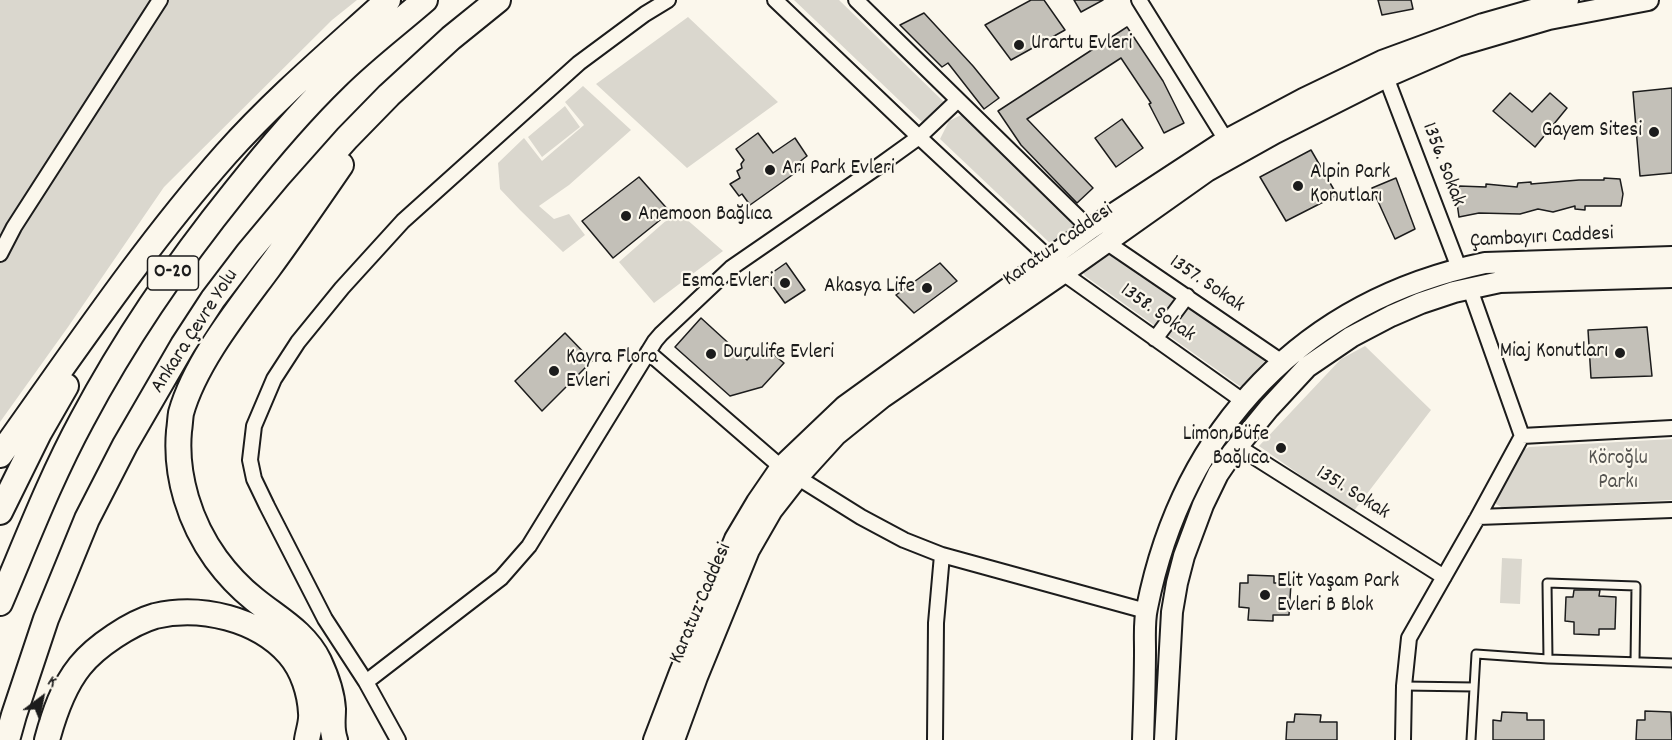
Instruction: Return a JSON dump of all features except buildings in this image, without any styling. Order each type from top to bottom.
[{"type":"highway","points":[[0,455],[125,279],[227,153],[275,103],[388,0]]},
{"type":"highway","name":"O-20","points":[[0,603],[60,464],[82,420],[116,360],[174,272],[261,158],[336,77],[424,0]]},
{"type":"highway","name":"Ankara Çevre Yolu","points":[[7,740],[46,619],[87,519],[125,445],[183,345],[213,299],[307,183],[389,95],[451,38],[498,0]]},
{"type":"highway","points":[[335,740],[332,732],[333,707],[329,684],[318,658],[300,634],[234,582],[215,558],[202,538],[190,510],[181,478],[178,449],[181,414],[196,376],[223,331],[389,95]]},
{"type":"highway","points":[[0,512],[39,434],[125,279]]},
{"type":"highway","points":[[47,740],[63,693],[80,666],[105,642],[155,616],[189,612],[221,615],[247,625],[273,639],[290,655],[300,670],[308,692],[312,716],[307,740]]},
{"type":"street","points":[[0,254],[14,227],[160,0]]},
{"type":"street","points":[[398,740],[366,682],[325,618],[254,479],[250,460],[254,426],[274,380],[298,342],[342,288],[403,221],[579,63],[645,14],[668,0]]},
{"type":"street","name":"1358. Sokak","points":[[775,0],[1050,258],[1063,273],[1243,401]]},
{"type":"street","points":[[856,0],[1090,229]]},
{"type":"street","points":[[1139,0],[1226,140]]},
{"type":"street","name":"Karatuz Caddesi","points":[[674,740],[749,550],[772,510],[789,472],[845,406],[1090,229],[1226,140],[1382,61],[1483,24],[1568,0]]},
{"type":"street","name":"Karatuz Caddesi","points":[[654,740],[735,539],[757,502],[789,472],[883,397],[1207,171],[1275,133],[1386,77],[1457,46],[1549,19],[1648,0]]},
{"type":"street","name":"1356. Sokak","points":[[1386,77],[1459,268]]},
{"type":"street","points":[[366,682],[492,585],[516,563],[661,334],[731,268],[919,137],[958,100]]},
{"type":"street","name":"1357. Sokak","points":[[1106,242],[1282,362]]},
{"type":"street","name":"Çambayırı Caddesi","points":[[1143,740],[1146,611],[1162,548],[1186,488],[1212,442],[1243,401],[1282,362],[1326,329],[1361,308],[1406,287],[1459,268],[1485,263],[1672,257]]},
{"type":"street","name":"Çambayırı Caddesi","points":[[1165,740],[1172,612],[1184,556],[1203,505],[1218,474],[1237,446],[1307,368],[1351,337],[1391,316],[1421,303],[1470,289],[1500,282],[1672,277]]},
{"type":"street","points":[[1403,740],[1404,686],[1409,638],[1522,436],[1470,289]]},
{"type":"street","points":[[1155,339],[1186,296]]},
{"type":"street","points":[[648,352],[789,472],[861,517],[904,540],[942,555],[1146,611]]},
{"type":"street","points":[[1522,436],[1672,428]]},
{"type":"street","name":"1351. Sokak","points":[[1237,446],[1444,577]]},
{"type":"street","points":[[1478,517],[1672,510]]},
{"type":"street","points":[[935,740],[936,623],[942,555]]},
{"type":"lane","points":[[1548,659],[1547,583],[1636,586],[1635,662]]},
{"type":"lane","points":[[1471,740],[1476,654],[1672,663]]},
{"type":"lane","points":[[1404,686],[1474,687]]},
{"type":"green space","points":[[0,0],[357,0],[332,20],[164,187],[0,422]]},
{"type":"green space","points":[[794,0],[839,0],[946,104],[935,117],[922,122]]},
{"type":"green space","points":[[688,17],[778,102],[687,168],[596,84]]},
{"type":"green space","points":[[583,86],[631,130],[569,185],[539,206],[554,219],[569,214],[585,235],[563,252],[500,189],[498,163],[524,138],[542,161],[584,125],[565,102]]},
{"type":"green space","points":[[565,106],[580,127],[542,157],[528,137]]},
{"type":"green space","points":[[961,115],[1065,213],[1075,229],[1053,246],[940,139],[949,121]]},
{"type":"green space","points":[[677,211],[723,251],[654,303],[619,262]]},
{"type":"green space","points":[[1103,250],[1113,253],[1265,361],[1241,387],[1085,276],[1080,267]]},
{"type":"green space","points":[[1365,346],[1431,410],[1353,512],[1259,446],[1341,359]]},
{"type":"green space","name":"Köroğlu Parkı","points":[[1672,439],[1672,500],[1503,508],[1496,504],[1520,452],[1529,447]]},
{"type":"green space","points":[[1502,558],[1522,559],[1520,604],[1500,603]]},
{"type":"place","name":"Urartu Evleri","points":[[1019,45]]},
{"type":"place","name":"Gayem Sitesi","points":[[1654,132]]},
{"type":"place","name":"Arı Park Evleri","points":[[770,170]]},
{"type":"place","name":"Alpin Park Konutları","points":[[1298,186]]},
{"type":"place","name":"Anemoon Bağlıca","points":[[626,216]]},
{"type":"place","name":"Esma Evleri","points":[[785,283]]},
{"type":"place","name":"Akasya Life","points":[[927,288]]},
{"type":"place","name":"Miaj Konutları","points":[[1620,353]]},
{"type":"place","name":"Durulife Evleri","points":[[711,354]]},
{"type":"place","name":"Kayra Flora Evleri","points":[[554,371]]},
{"type":"place","name":"Limon Büfe Bağlıca","points":[[1281,448]]},
{"type":"place","name":"Elit Yaşam Park Evleri B Blok","points":[[1265,595]]}]
